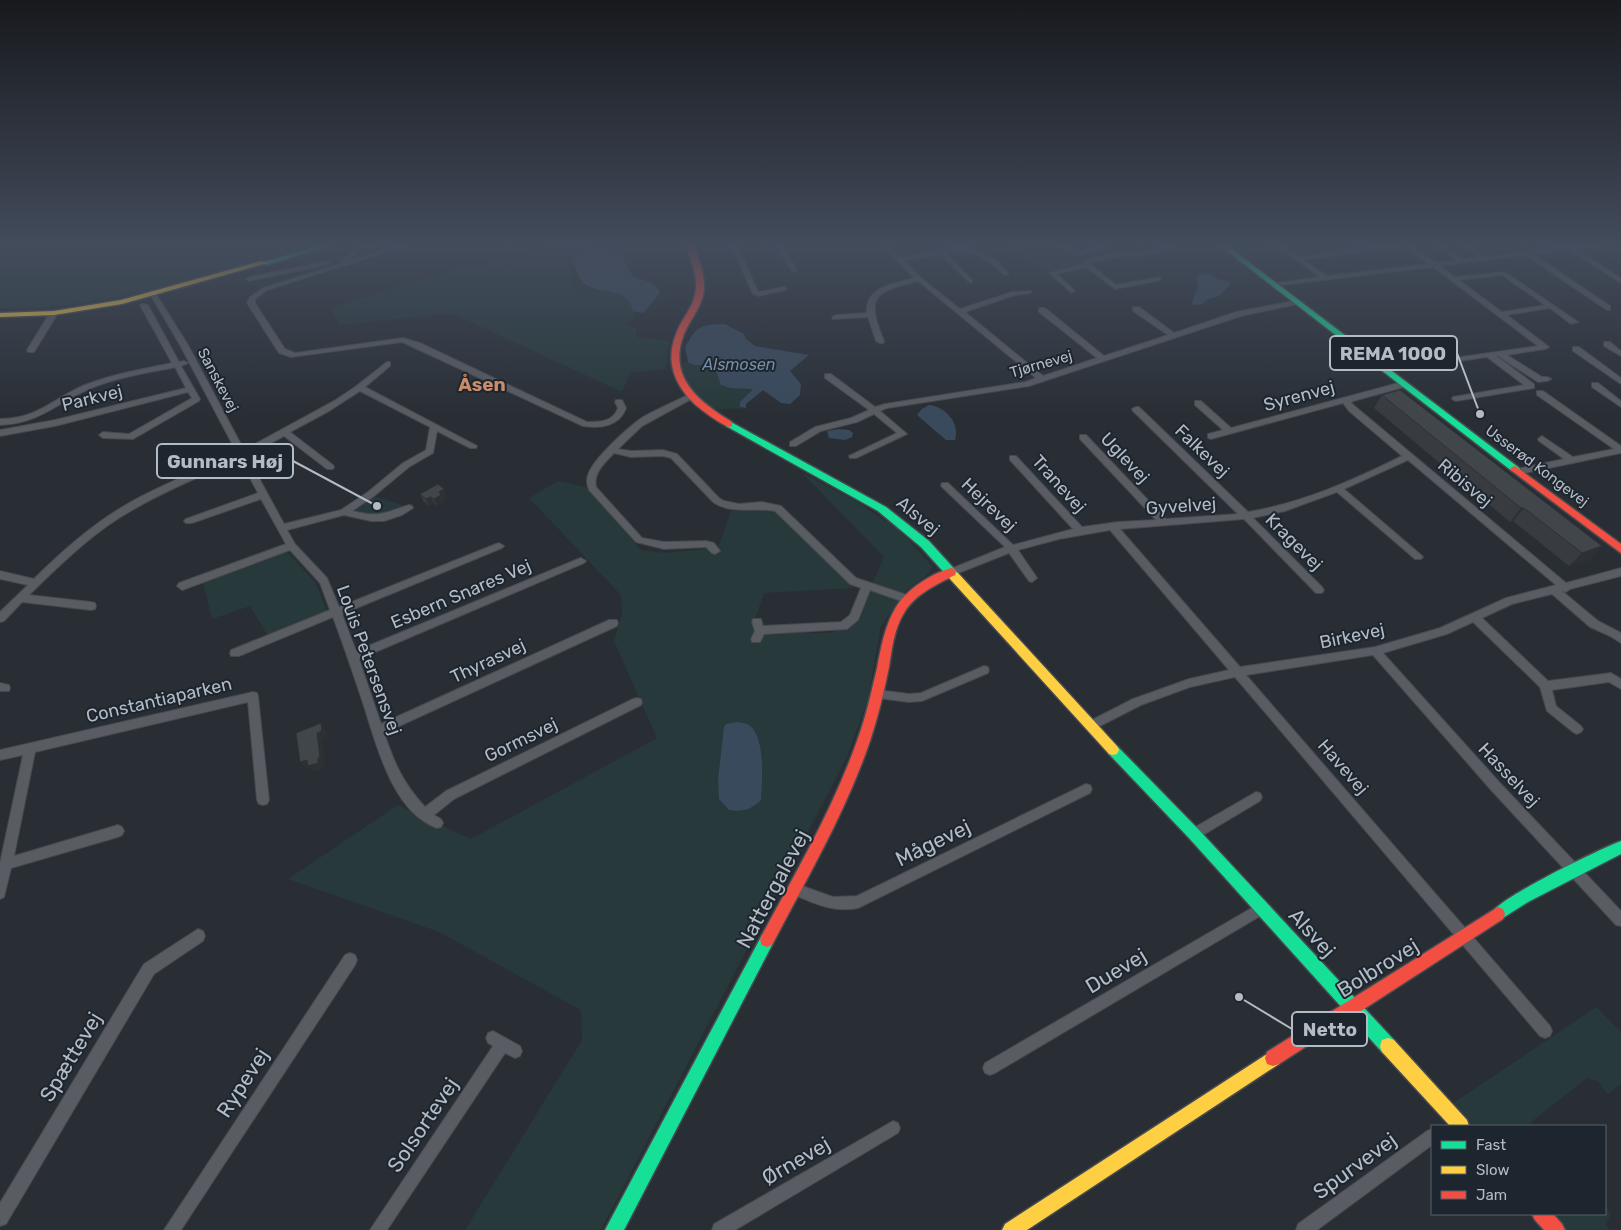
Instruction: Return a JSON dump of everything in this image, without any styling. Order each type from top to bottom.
[{"type":"street","points":[[0,315],[54,313],[121,301]]},
{"type":"street","name":"Sanskevej","points":[[157,301],[242,455]]},
{"type":"street","points":[[251,301],[282,351],[294,355],[403,340],[586,424],[608,424],[617,419],[622,408],[619,402]]},
{"type":"street","name":"Alsvej","points":[[696,301],[679,336],[674,358],[680,382],[691,397],[720,419],[882,509],[925,544],[1090,726],[1194,834],[1352,1006],[1454,1124]]},
{"type":"street","points":[[872,301],[870,304],[872,315],[880,341]]},
{"type":"street","points":[[946,301],[1042,379]]},
{"type":"street","points":[[959,312],[990,301]]},
{"type":"street","points":[[1404,367],[1545,347],[1483,301]]},
{"type":"street","points":[[1545,301],[1574,322]]},
{"type":"street","points":[[1597,301],[1607,308]]},
{"type":"street","name":"Tjørnevej","points":[[793,444],[818,429],[854,420],[874,410],[913,401],[1008,388],[1042,379],[1239,314],[1298,302]]},
{"type":"street","name":"Usserød Kongevej","points":[[1298,302],[1621,549]]},
{"type":"street","points":[[103,435],[130,437],[196,400],[144,305]]},
{"type":"street","points":[[1500,314],[1551,306]]},
{"type":"street","points":[[1136,309],[1174,336]]},
{"type":"street","points":[[1042,310],[1103,359]]},
{"type":"street","points":[[30,350],[54,313]]},
{"type":"street","points":[[836,317],[872,315]]},
{"type":"street","points":[[1607,344],[1621,354]]},
{"type":"street","points":[[1576,350],[1621,382]]},
{"type":"street","points":[[1500,353],[1541,380],[1547,379]]},
{"type":"street","points":[[1456,399],[1531,386],[1489,355]]},
{"type":"street","points":[[0,422],[18,421],[34,417],[74,394],[104,382],[192,362]]},
{"type":"street","points":[[0,618],[77,543],[124,510],[166,488],[242,455],[284,432],[361,388],[387,364]]},
{"type":"street","points":[[828,376],[903,434],[853,456]]},
{"type":"street","name":"Syrenvej","points":[[1211,436],[1405,384]]},
{"type":"street","points":[[1595,385],[1621,405]]},
{"type":"street","points":[[361,388],[473,446]]},
{"type":"street","name":"Parkvej","points":[[0,433],[54,423],[190,389]]},
{"type":"street","points":[[1540,393],[1621,450]]},
{"type":"street","points":[[691,397],[633,426],[591,474],[589,482],[592,488],[639,540],[662,546],[706,544],[715,551]]},
{"type":"street","name":"Ribisvej","points":[[1349,400],[1347,403],[1352,409],[1560,589],[1594,624],[1621,639]]},
{"type":"street","points":[[1198,403],[1229,431]]},
{"type":"street","name":"Falkevej","points":[[1136,410],[1246,516]]},
{"type":"street","points":[[281,528],[344,512],[371,494],[406,465],[430,451],[434,426]]},
{"type":"street","points":[[284,432],[330,467]]},
{"type":"street","name":"Uglevej","points":[[1083,437],[1164,523]]},
{"type":"street","points":[[1542,439],[1571,460]]},
{"type":"street","points":[[612,450],[630,454],[657,452],[670,455],[677,459],[722,504],[739,507],[769,505],[782,510],[853,581],[907,599]]},
{"type":"street","points":[[1520,472],[1621,450]]},
{"type":"street","name":"Louis Petersensvej","points":[[242,455],[262,495],[292,546],[324,581],[353,657],[392,772],[406,795],[424,815],[437,822]]},
{"type":"street","name":"Gyvelvej","points":[[951,572],[1011,548],[1080,532],[1113,527],[1208,521],[1246,516],[1293,505],[1338,488],[1407,456]]},
{"type":"street","name":"Tranevej","points":[[1013,458],[1080,532]]},
{"type":"street","name":"Hejrevej","points":[[944,485],[1011,548],[1032,578]]},
{"type":"street","points":[[1338,488],[1418,557]]},
{"type":"street","points":[[189,521],[262,495]]},
{"type":"street","points":[[344,512],[372,519],[380,519],[389,518],[409,508]]},
{"type":"street","name":"Kragevej","points":[[1246,516],[1319,590]]},
{"type":"street","name":"Havevej","points":[[1113,527],[1545,1030]]},
{"type":"street","points":[[182,586],[292,546]]},
{"type":"street","points":[[236,653],[499,546]]},
{"type":"street","name":"Esbern Snares Vej","points":[[353,657],[581,561]]},
{"type":"street","name":"Nattergalevej","points":[[619,1228],[854,770],[878,694],[892,622],[907,599],[929,582],[951,572]]},
{"type":"street","name":"Birkevej","points":[[1090,726],[1137,702],[1189,684],[1237,672],[1375,651],[1443,631],[1509,602],[1621,572]]},
{"type":"street","points":[[0,575],[36,583]]},
{"type":"street","points":[[758,630],[843,626],[854,617],[867,586]]},
{"type":"street","points":[[21,598],[92,606]]},
{"type":"street","points":[[1474,616],[1545,685],[1551,708],[1577,729]]},
{"type":"street","name":"Thyrasvej","points":[[377,732],[613,623]]},
{"type":"street","name":"Hasselvej","points":[[1375,651],[1447,733],[1621,920]]},
{"type":"street","points":[[878,694],[909,698],[922,697],[984,670]]},
{"type":"street","points":[[1545,685],[1550,686],[1611,677],[1621,685]]},
{"type":"street","name":"Constantiaparken","points":[[30,748],[253,696],[263,800]]},
{"type":"street","name":"Gormsvej","points":[[424,815],[450,795],[637,702]]},
{"type":"street","points":[[0,755],[30,748],[0,893]]},
{"type":"street","name":"Mågevej","points":[[794,889],[832,904],[846,906],[858,902],[1086,790]]},
{"type":"street","points":[[1194,834],[1256,797]]},
{"type":"street","points":[[6,864],[118,831]]},
{"type":"street","name":"Bolbrovej","points":[[1011,1230],[1352,1006],[1464,937],[1523,897],[1621,847]]},
{"type":"street","name":"Duevej","points":[[990,1068],[1262,908]]},
{"type":"street","name":"Spættevej","points":[[0,1218],[149,969],[198,936]]},
{"type":"street","name":"Rypevej","points":[[172,1230],[350,960]]},
{"type":"street","name":"Solsortevej","points":[[378,1230],[504,1044]]},
{"type":"street","name":"Ørnevej","points":[[720,1230],[893,1128]]},
{"type":"street","name":"Spurvevej","points":[[1304,1230],[1431,1137]]},
{"type":"street","points":[[1543,1215],[1556,1230]]},
{"type":"shaded area","points":[[0,301],[91,301],[41,307],[0,308]]},
{"type":"shaded area","points":[[352,301],[629,301],[633,311],[636,312],[627,326],[637,327],[636,337],[669,341],[666,369],[630,373],[622,392],[451,313],[340,325],[330,308]]},
{"type":"shaded area","points":[[688,362],[694,365],[715,365],[730,388],[754,388],[740,407],[742,409],[711,408],[700,402],[687,383],[682,370],[681,364]]},
{"type":"shaded area","points":[[801,472],[854,500],[898,529],[933,567],[929,573],[904,593],[881,626],[868,699],[847,757],[601,1230],[465,1230],[582,1040],[581,1010],[439,932],[288,879],[398,805],[471,839],[657,738],[614,641],[622,614],[621,595],[529,498],[558,481],[586,487],[641,550],[664,553],[718,548],[731,511],[762,508],[777,511],[854,588],[764,593],[754,622],[764,633],[829,633],[842,629],[857,618],[884,557]]},
{"type":"shaded area","points":[[373,496],[405,506],[381,517],[351,511]]},
{"type":"shaded area","points":[[287,552],[316,583],[327,612],[268,636],[250,606],[212,619],[203,583]]},
{"type":"shaded area","points":[[1596,1007],[1621,1032],[1621,1084],[1608,1094],[1597,1081],[1587,1078],[1527,1125],[1471,1125],[1452,1104]]},
{"type":"shaded area","points":[[1606,1206],[1611,1215],[1605,1224],[1610,1230],[1567,1230],[1553,1215],[1606,1215]]},
{"type":"water","points":[[653,301],[643,313],[633,311],[629,302]]},
{"type":"water","points":[[1192,301],[1204,301],[1203,304],[1192,305]]},
{"type":"water","name":"Alsmosen","points":[[725,324],[744,334],[746,339],[755,346],[809,355],[790,371],[801,384],[800,395],[790,404],[781,403],[763,390],[746,404],[746,408],[740,407],[740,402],[753,389],[730,388],[721,385],[714,365],[694,365],[688,362],[685,347],[693,334],[704,326]]},
{"type":"water","points":[[929,405],[941,409],[950,417],[955,428],[955,440],[946,440],[917,415]]},
{"type":"water","points":[[849,430],[853,433],[852,437],[845,440],[829,438],[827,431]]},
{"type":"water","points":[[738,722],[748,724],[758,739],[761,749],[762,771],[761,800],[746,810],[738,811],[729,810],[719,799],[718,780],[724,727],[726,724]]},
{"type":"building","points":[[1400,390],[1602,546],[1582,553],[1524,508],[1521,508],[1382,395]]},
{"type":"building","points":[[438,484],[444,489],[439,492],[441,495],[434,499],[431,497],[426,499],[420,494]]},
{"type":"building","points":[[321,723],[322,731],[317,733],[320,757],[318,758],[318,763],[308,766],[307,760],[300,762],[296,733]]},
{"type":"traffic: fast","points":[[1296,301],[1515,469]]},
{"type":"traffic: fast","points":[[729,424],[882,509],[925,544],[954,576]]},
{"type":"traffic: fast","points":[[1113,750],[1194,834],[1388,1046]]},
{"type":"traffic: fast","points":[[1498,914],[1523,897],[1621,847]]},
{"type":"traffic: fast","points":[[614,1230],[767,940]]},
{"type":"traffic: slow","points":[[0,315],[54,313],[124,301]]},
{"type":"traffic: slow","points":[[954,576],[1113,750]]},
{"type":"traffic: slow","points":[[1388,1046],[1460,1125]]},
{"type":"traffic: slow","points":[[1011,1230],[1273,1058]]},
{"type":"traffic: jam","points":[[697,301],[680,334],[675,349],[675,363],[678,376],[694,399],[729,424]]},
{"type":"traffic: jam","points":[[1515,469],[1621,549]]},
{"type":"traffic: jam","points":[[767,940],[817,846],[851,774],[870,722],[888,642],[896,618],[910,597],[930,583],[951,572]]},
{"type":"traffic: jam","points":[[1273,1058],[1498,914]]},
{"type":"traffic: jam","points":[[1542,1215],[1556,1230]]},
{"type":"place","name":"REMA 1000","points":[[1480,414]]},
{"type":"place","name":"Gunnars Høj","points":[[377,506]]},
{"type":"place","name":"Netto","points":[[1239,997]]},
{"type":"district","name":"Åsen","points":[[482,384]]}]
